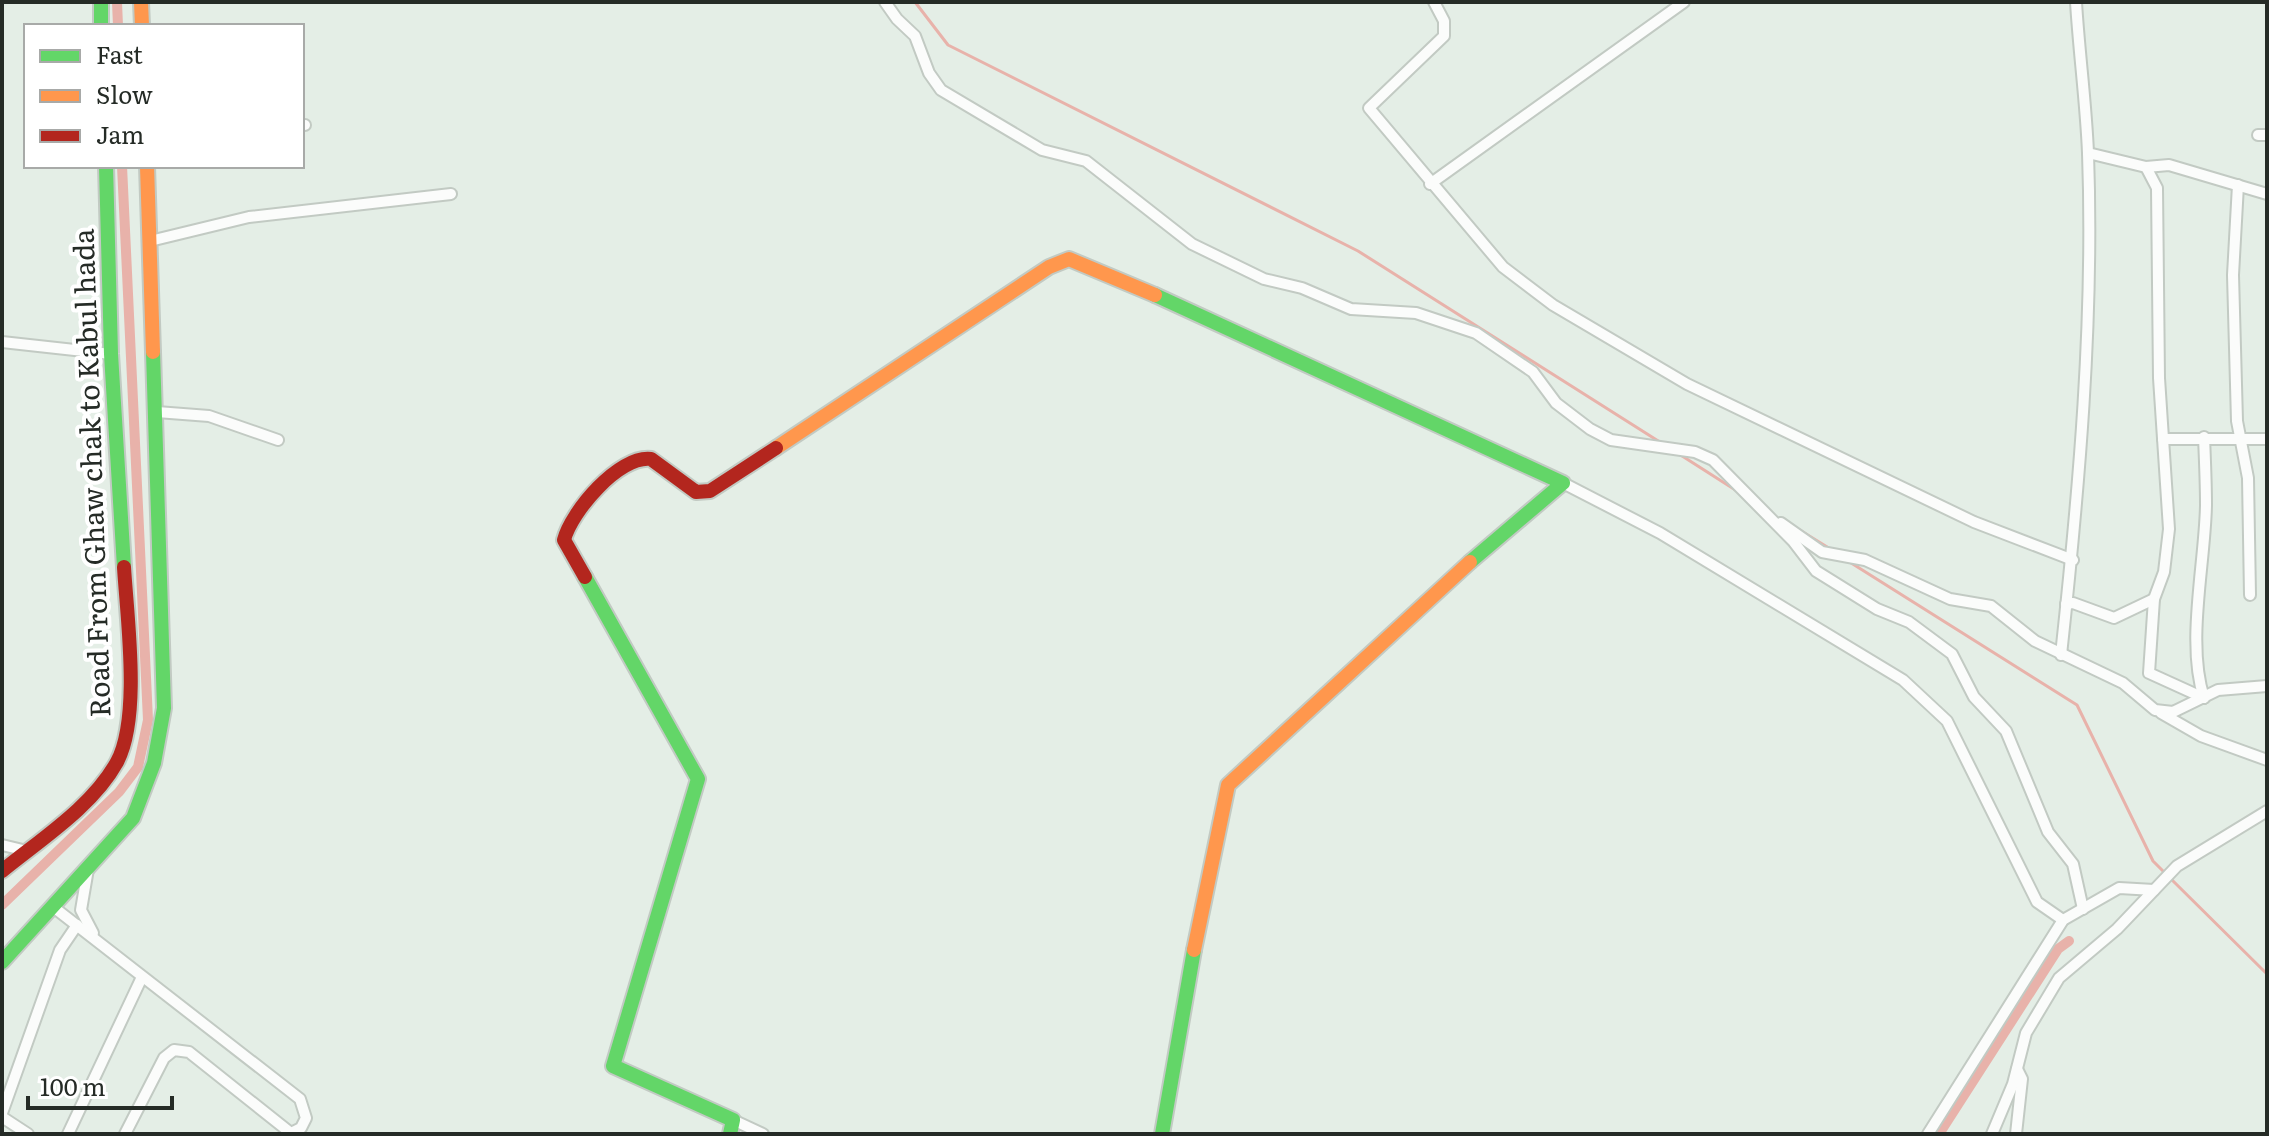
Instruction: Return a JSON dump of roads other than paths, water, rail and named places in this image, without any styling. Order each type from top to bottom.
[{"type":"street","points":[[101,2],[101,24]]},
{"type":"street","points":[[141,2],[142,24]]},
{"type":"street","points":[[885,2],[915,36],[929,73],[941,90],[1042,150],[1086,161],[1192,244],[1264,279],[1302,288],[1351,309],[1416,313],[1476,333],[1533,372],[1556,403],[1590,429],[1611,440],[1695,452],[1713,460],[1816,571],[1877,609],[1909,622],[1952,654],[1974,697],[2006,731],[2048,832],[2073,864],[2083,909]]},
{"type":"street","points":[[1434,2],[1444,21],[1444,36],[1369,108],[1503,267],[1553,305],[1687,384],[1974,522],[2073,560]]},
{"type":"street","points":[[1430,184],[1684,2]]},
{"type":"street","points":[[2061,655],[2073,560],[2087,297],[2088,153],[2076,2]]},
{"type":"street","points":[[2088,153],[2146,167],[2169,165],[2267,194]]},
{"type":"street","points":[[2146,167],[2157,188],[2163,439],[2169,529],[2164,572],[2154,599],[2149,673],[2204,698]]},
{"type":"street","name":"Road From Ghaw chak to Kabul hada","points":[[3,870],[89,799],[117,761],[126,734],[130,669],[111,354],[106,168]]},
{"type":"street","points":[[2,962],[133,818],[161,733],[164,708],[157,412],[147,168]]},
{"type":"street","points":[[2238,185],[2233,275],[2240,438],[2248,478],[2250,595]]},
{"type":"street","points":[[150,241],[249,217],[451,194]]},
{"type":"street","points":[[763,1134],[732,1127],[613,1066],[698,779],[564,540],[564,530],[570,518],[622,467],[646,457],[656,461],[684,486],[696,492],[710,491],[1049,267],[1069,259],[1087,264],[1563,483],[1660,533],[1903,680],[1947,721],[2037,902],[2063,920]]},
{"type":"street","points":[[2,342],[111,354]]},
{"type":"street","points":[[157,412],[209,416],[278,440]]},
{"type":"street","points":[[2204,437],[2206,505],[2198,634],[2200,686],[2204,698]]},
{"type":"street","points":[[2163,439],[2267,439]]},
{"type":"street","points":[[1162,1134],[1193,956],[1228,785],[1426,599],[1563,483]]},
{"type":"street","points":[[1769,517],[1822,552],[1865,560],[1950,599],[1991,606],[2035,641],[2123,683],[2155,710],[2201,736],[2267,760]]},
{"type":"street","points":[[2066,604],[2073,603],[2114,618],[2154,599]]},
{"type":"street","points":[[2155,710],[2173,712],[2218,690],[2267,686]]},
{"type":"street","points":[[1992,1134],[2017,1069],[2026,1033],[2059,978],[2117,929],[2177,866],[2267,811]]},
{"type":"street","points":[[2,845],[27,851]]},
{"type":"street","points":[[88,869],[81,910],[88,928],[105,947]]},
{"type":"street","points":[[1928,1134],[2063,920],[2119,888],[2154,890]]},
{"type":"street","points":[[52,906],[300,1099],[306,1118],[301,1128],[291,1134],[189,1052],[174,1050],[164,1058],[125,1134]]},
{"type":"street","points":[[28,1134],[2,1115],[60,950],[77,925]]},
{"type":"street","points":[[68,1134],[142,977]]},
{"type":"street","points":[[2016,1134],[2022,1079],[2017,1069]]},
{"type":"waterway","points":[[117,2],[118,24]]},
{"type":"waterway","points":[[915,2],[948,45],[1358,251],[1663,444]]},
{"type":"waterway","points":[[2,905],[119,792],[138,767],[148,720],[122,168]]},
{"type":"waterway","points":[[1679,454],[1737,491]]},
{"type":"waterway","points":[[1798,529],[1832,550]]},
{"type":"waterway","points":[[1848,561],[2077,705],[2153,861],[2165,873]]},
{"type":"waterway","points":[[2170,878],[2267,974]]},
{"type":"waterway","points":[[1939,1134],[2058,949],[2069,941]]}]
